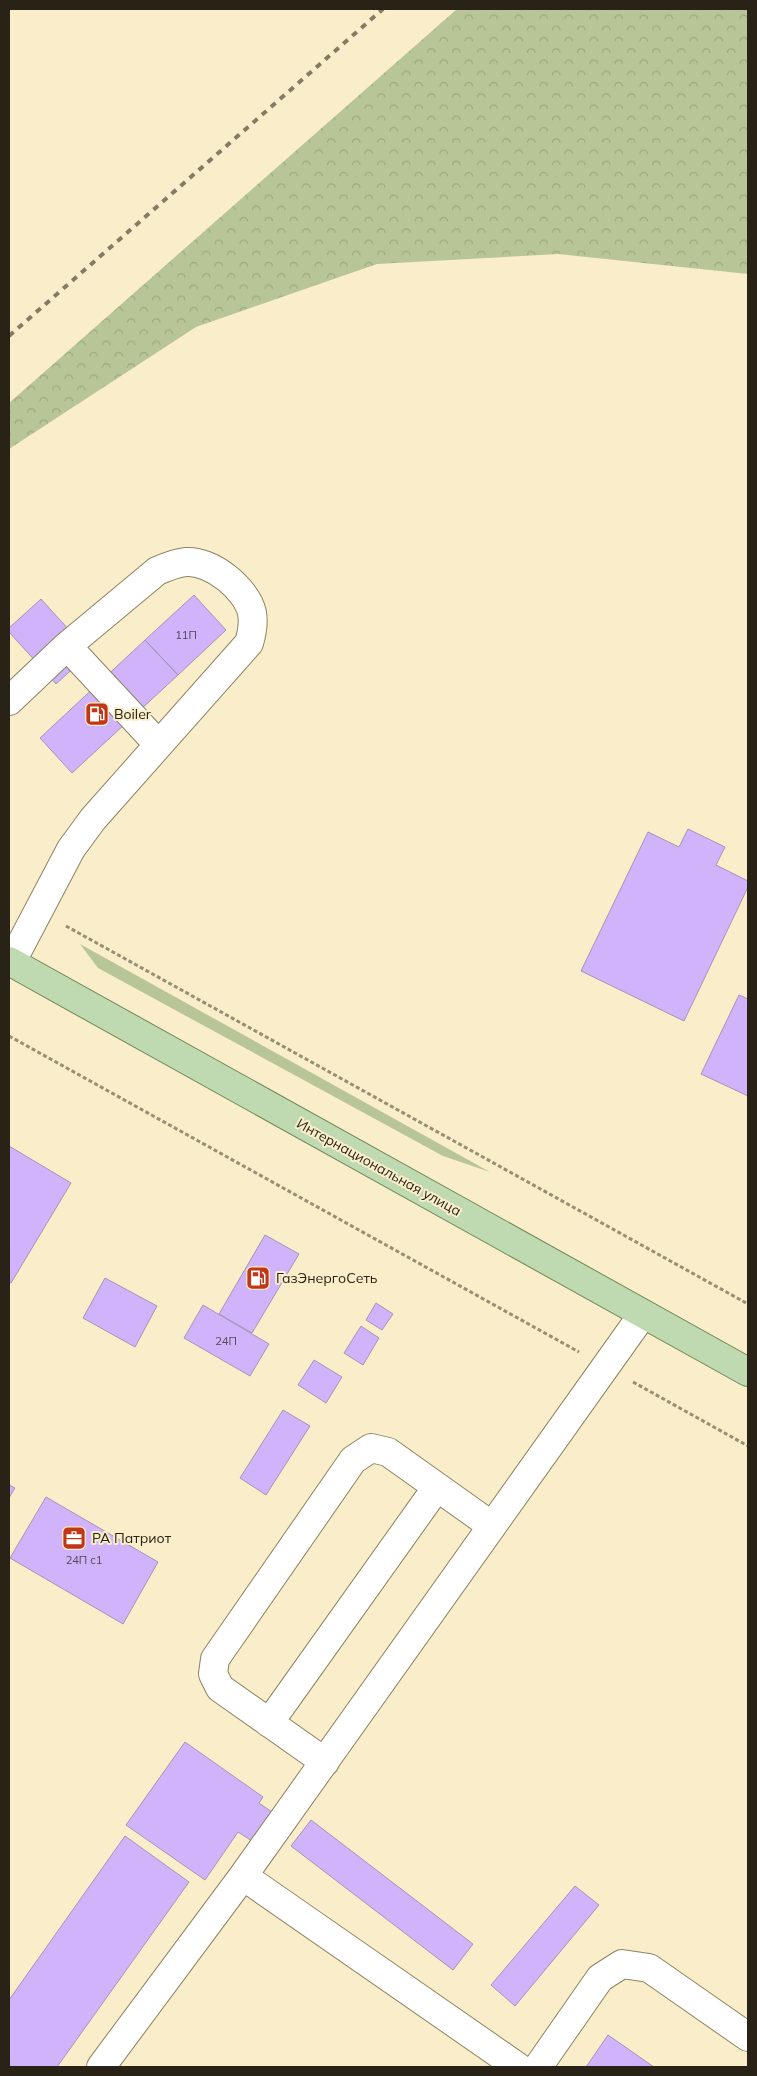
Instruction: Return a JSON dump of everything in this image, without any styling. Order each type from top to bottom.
[{"type":"main road","name":"Интернациональная улица","points":[[10,962],[748,1372]]},
{"type":"lane","points":[[9,701],[67,646],[157,571],[172,565],[187,562],[207,566],[224,575],[245,597],[252,611],[254,626],[249,644],[92,819],[76,842],[10,962]]},
{"type":"lane","points":[[67,646],[158,744]]},
{"type":"lane","points":[[101,2067],[243,1876],[643,1314]]},
{"type":"lane","points":[[325,1762],[220,1688],[212,1674],[215,1659],[352,1460],[371,1448],[388,1452],[492,1526]]},
{"type":"lane","points":[[269,1723],[436,1487]]},
{"type":"lane","points":[[243,1876],[518,2067]]},
{"type":"lane","points":[[538,2067],[600,1978],[622,1964],[649,1968],[748,2037]]},
{"type":"path","points":[[38,911],[748,1304]]},
{"type":"path","points":[[9,1036],[748,1446]]},
{"type":"green space","points":[[457,9],[748,9],[748,274],[558,254],[377,264],[196,327],[9,449],[9,403]]},
{"type":"green space","points":[[80,944],[490,1172],[443,1156],[98,968]]},
{"type":"building","points":[[194,595],[226,630],[178,675],[145,640]]},
{"type":"building","points":[[41,599],[90,653],[56,684],[9,632],[9,628]]},
{"type":"building","points":[[145,640],[178,675],[72,773],[40,738]]},
{"type":"building","points":[[688,829],[725,847],[716,865],[748,881],[748,887],[684,1021],[581,971],[648,832],[679,847]]},
{"type":"building","points":[[739,995],[748,999],[748,1096],[701,1074]]},
{"type":"building","points":[[9,1146],[71,1183],[11,1283],[9,1282]]},
{"type":"building","points":[[265,1235],[299,1254],[252,1333],[219,1314]]},
{"type":"building","points":[[105,1278],[157,1306],[135,1347],[83,1318]]},
{"type":"building","points":[[376,1303],[393,1314],[382,1330],[366,1320]]},
{"type":"building","points":[[203,1305],[269,1344],[250,1376],[184,1338]]},
{"type":"building","points":[[361,1326],[379,1338],[363,1365],[344,1353]]},
{"type":"building","points":[[314,1360],[342,1377],[326,1403],[298,1385]]},
{"type":"building","points":[[283,1410],[310,1426],[266,1495],[240,1478]]},
{"type":"building","points":[[9,1485],[15,1488],[9,1498]]},
{"type":"building","points":[[46,1497],[158,1562],[123,1624],[10,1558]]},
{"type":"building","points":[[185,1742],[263,1797],[259,1803],[272,1812],[252,1841],[238,1832],[205,1880],[126,1825]]},
{"type":"building","points":[[311,1820],[473,1944],[453,1970],[291,1846]]},
{"type":"building","points":[[125,1836],[189,1882],[57,2067],[9,2067],[9,2000]]},
{"type":"building","points":[[575,1886],[599,1905],[515,2006],[491,1985]]},
{"type":"building","points":[[608,2035],[654,2067],[586,2067]]},
{"type":"railway","points":[[9,336],[383,9]]},
{"type":"place","name":"Boiler","points":[[97,714]]},
{"type":"place","name":"ГазЭнергоСеть","points":[[258,1278]]},
{"type":"place","name":"РА Патриот","points":[[74,1538]]}]
